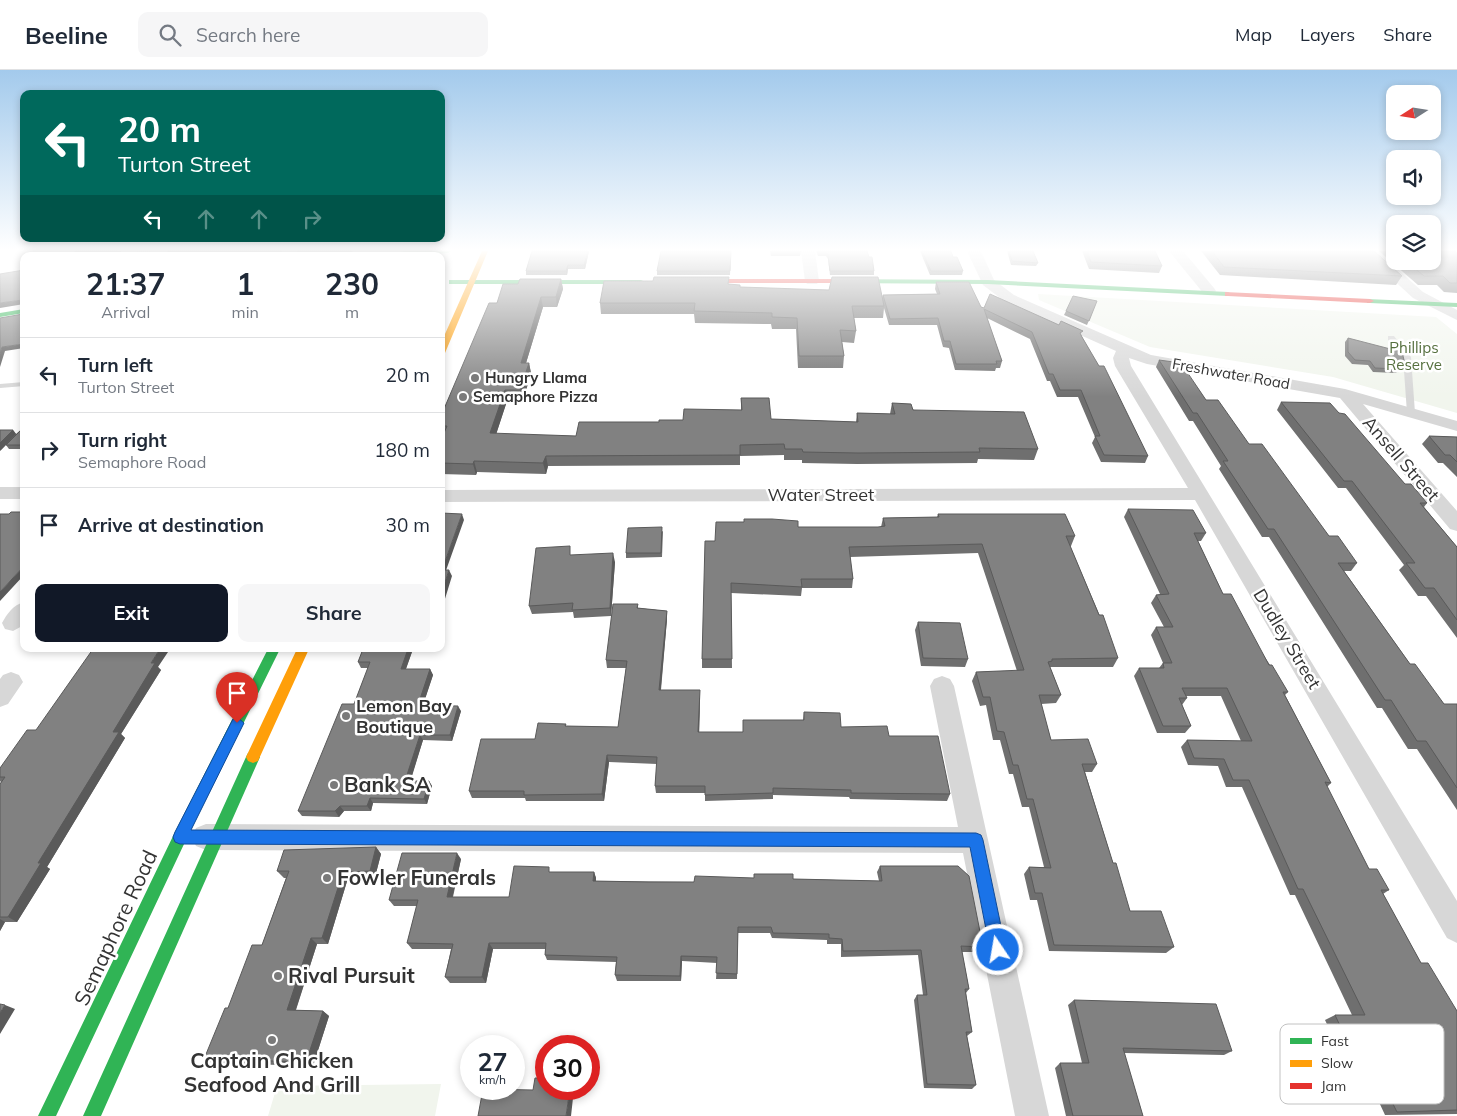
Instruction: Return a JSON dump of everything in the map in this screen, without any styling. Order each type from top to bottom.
[{"type":"street","points":[[445,344],[463,300]]},
{"type":"street","name":"Freshwater Road","points":[[1013,300],[1147,359],[1210,372],[1345,394],[1457,426]]},
{"type":"street","points":[[1357,300],[1457,305]]},
{"type":"street","points":[[1428,300],[1457,316]]},
{"type":"street","points":[[0,315],[20,312]]},
{"type":"street","name":"Dudley Street","points":[[1124,350],[1121,358],[1123,366],[1201,494],[1457,928]]},
{"type":"street","name":"Ansell Street","points":[[1345,394],[1457,524]]},
{"type":"street","points":[[0,493],[20,493]]},
{"type":"street","name":"Water Street","points":[[445,496],[1201,494]]},
{"type":"street","name":"Semaphore Road","points":[[92,1116],[216,837],[286,654]]},
{"type":"street","name":"Semaphore Road","points":[[47,1116],[180,837],[286,654]]},
{"type":"street","points":[[942,686],[976,840],[1032,1116]]},
{"type":"street","points":[[180,837],[976,840]]},
{"type":"lane","points":[[1391,338],[1406,357],[1411,412]]},
{"type":"lane","points":[[0,386],[20,384]]},
{"type":"green space","name":"Phillips Reserve","points":[[1039,300],[1139,300],[1436,317],[1457,334],[1457,413],[1333,377],[1150,347]]},
{"type":"green space","points":[[441,1084],[435,1116],[268,1116],[277,1086]]},
{"type":"building","points":[[0,300],[20,300],[20,300],[0,303]]},
{"type":"building","points":[[498,300],[540,300],[521,363],[529,363],[520,390],[505,390],[490,433],[576,436],[579,422],[659,422],[659,420],[683,420],[684,409],[742,410],[741,398],[769,398],[771,419],[858,422],[857,413],[895,414],[892,403],[911,404],[913,410],[1024,412],[1038,449],[979,448],[980,452],[858,453],[803,452],[802,449],[785,449],[784,444],[740,445],[740,455],[546,456],[543,463],[474,461],[473,464],[445,463],[445,431],[447,426],[445,426],[445,407],[489,303],[497,303]]},
{"type":"building","points":[[601,300],[883,300],[884,306],[852,306],[856,331],[840,330],[844,356],[799,356],[797,318],[772,317],[772,313],[694,311],[695,303],[600,303]]},
{"type":"building","points":[[884,300],[978,300],[981,307],[984,308],[988,300],[1003,300],[1059,325],[1061,321],[1083,331],[1080,333],[1082,337],[1099,366],[1104,366],[1148,456],[1104,455],[1095,436],[1100,436],[1081,390],[1060,390],[1053,374],[1049,374],[1032,332],[984,309],[1002,361],[996,361],[997,364],[956,364],[950,341],[944,341],[938,318],[890,319]]},
{"type":"building","points":[[1071,300],[1097,301],[1089,321],[1066,311]]},
{"type":"building","points":[[20,315],[20,345],[2,347],[0,354],[0,318]]},
{"type":"building","points":[[1348,338],[1402,352],[1405,364],[1398,363],[1399,369],[1375,368],[1370,361],[1355,360],[1348,352]]},
{"type":"building","points":[[1159,360],[1181,363],[1206,400],[1218,400],[1249,444],[1262,444],[1329,536],[1338,536],[1357,563],[1338,563],[1410,664],[1415,664],[1444,704],[1457,704],[1457,788],[1426,741],[1417,741],[1391,700],[1385,700],[1274,529],[1268,529],[1223,461],[1228,461],[1197,413],[1193,413]]},
{"type":"building","points":[[1281,402],[1330,403],[1339,413],[1345,414],[1405,484],[1411,484],[1427,503],[1420,503],[1457,547],[1457,620],[1434,588],[1425,588],[1406,563],[1415,563],[1352,481],[1344,481]]},
{"type":"building","points":[[0,430],[13,430],[0,443]]},
{"type":"building","points":[[20,431],[20,445],[6,445]]},
{"type":"building","points":[[1429,436],[1457,437],[1457,462],[1450,455],[1445,455]]},
{"type":"building","points":[[1128,509],[1193,510],[1206,533],[1194,533],[1223,594],[1231,594],[1269,665],[1272,665],[1288,692],[1283,692],[1331,783],[1325,782],[1369,869],[1377,869],[1389,890],[1381,890],[1421,963],[1428,963],[1457,1011],[1457,1110],[1397,1112],[1393,1104],[1444,1104],[1444,1024],[1339,1024],[1335,1015],[1365,1015],[1303,889],[1298,889],[1249,780],[1233,780],[1224,759],[1194,758],[1187,740],[1252,741],[1227,688],[1182,688],[1187,698],[1179,698],[1191,726],[1163,726],[1139,668],[1164,668],[1163,663],[1172,663],[1156,627],[1173,627],[1156,595],[1169,594]]},
{"type":"building","points":[[11,512],[20,512],[20,570],[0,592],[0,514],[9,514]]},
{"type":"building","points":[[445,513],[462,514],[445,562]]},
{"type":"building","points":[[938,514],[1065,514],[1075,536],[1066,536],[1099,615],[1103,615],[1118,658],[1052,659],[1052,661],[1048,662],[1061,695],[1039,695],[1051,740],[1088,739],[1097,764],[1082,764],[1113,863],[1116,863],[1130,911],[1161,911],[1174,947],[1054,945],[1042,893],[1035,893],[1029,867],[1051,868],[1033,799],[1027,799],[1018,765],[1013,765],[1004,732],[997,731],[990,697],[983,697],[976,672],[1024,670],[982,544],[849,547],[853,579],[801,579],[802,587],[731,583],[732,659],[702,659],[705,541],[715,541],[716,522],[772,519],[798,521],[798,527],[878,527],[885,526],[883,518],[939,517]]},
{"type":"building","points":[[662,527],[661,553],[626,553],[628,528]]},
{"type":"building","points":[[570,546],[570,555],[613,553],[610,608],[572,610],[573,603],[529,606],[536,548]]},
{"type":"building","points":[[445,570],[449,570],[445,582]]},
{"type":"building","points":[[613,604],[638,604],[637,608],[667,611],[659,690],[700,690],[698,732],[743,732],[743,720],[804,720],[804,712],[840,713],[841,727],[887,726],[889,736],[938,736],[950,794],[851,793],[851,790],[773,788],[773,793],[705,795],[705,786],[655,786],[657,757],[607,755],[602,794],[524,795],[524,791],[469,791],[481,739],[535,739],[538,723],[566,724],[565,726],[618,727],[627,661],[606,660]]},
{"type":"building","points":[[918,622],[960,623],[968,659],[923,658]]},
{"type":"building","points":[[91,652],[158,652],[151,663],[155,663],[113,732],[119,732],[38,863],[41,863],[8,917],[0,917],[0,784],[5,777],[0,777],[0,768],[27,730],[36,730]]},
{"type":"building","points":[[362,652],[407,652],[401,669],[430,669],[418,705],[458,706],[450,735],[420,735],[405,781],[429,781],[424,799],[370,798],[367,806],[340,806],[335,811],[298,811],[342,704],[354,704],[370,662],[358,662]]},
{"type":"building","points":[[376,847],[370,871],[343,872],[322,938],[311,938],[287,1010],[323,1011],[306,1062],[204,1059],[225,1008],[228,1008],[252,945],[262,945],[289,871],[277,871],[284,850]]},
{"type":"building","points":[[402,853],[457,853],[447,897],[509,897],[514,866],[549,867],[549,872],[594,872],[593,881],[694,882],[695,876],[754,878],[754,874],[793,874],[793,879],[882,881],[880,866],[958,866],[969,876],[983,947],[961,946],[969,989],[965,989],[972,1032],[966,1032],[976,1085],[927,1084],[917,995],[927,995],[921,950],[843,951],[842,939],[829,938],[829,934],[773,933],[771,927],[738,927],[737,974],[716,973],[717,957],[681,956],[680,976],[615,975],[617,957],[545,955],[546,943],[489,943],[482,977],[445,977],[453,944],[407,943],[418,900],[389,900]]},
{"type":"building","points":[[1074,1000],[1216,1004],[1232,1051],[1123,1048],[1143,1116],[1073,1116],[1060,1063],[1089,1063]]},
{"type":"building","points":[[0,1004],[5,1005],[0,1013]]},
{"type":"building","points":[[535,1078],[535,1100],[568,1100],[566,1116],[478,1116],[481,1100],[525,1100],[525,1090],[533,1090]]},
{"type":"traffic: fast","points":[[1370,301],[1457,305]]},
{"type":"traffic: fast","points":[[0,315],[20,312]]},
{"type":"traffic: fast","points":[[47,1116],[180,837],[272,652]]},
{"type":"traffic: fast","points":[[92,1116],[253,757]]},
{"type":"traffic: slow","points":[[445,344],[464,300]]},
{"type":"traffic: slow","points":[[253,757],[302,652]]},
{"type":"traffic: jam","points":[[1346,300],[1370,301]]},
{"type":"place","name":"Hungry Llama","points":[[475,378]]},
{"type":"place","name":"Semaphore Pizza","points":[[463,397]]},
{"type":"place","name":"Lemon Bay Boutique","points":[[346,716]]},
{"type":"place","name":"Bank SA","points":[[334,785]]},
{"type":"place","name":"Fowler Funerals","points":[[327,878]]},
{"type":"place","name":"Rival Pursuit","points":[[278,976]]},
{"type":"place","name":"Captain Chicken Seafood And Grill","points":[[272,1040]]},
{"type":"route","points":[[237,723],[180,837],[976,840],[998,950]]}]
